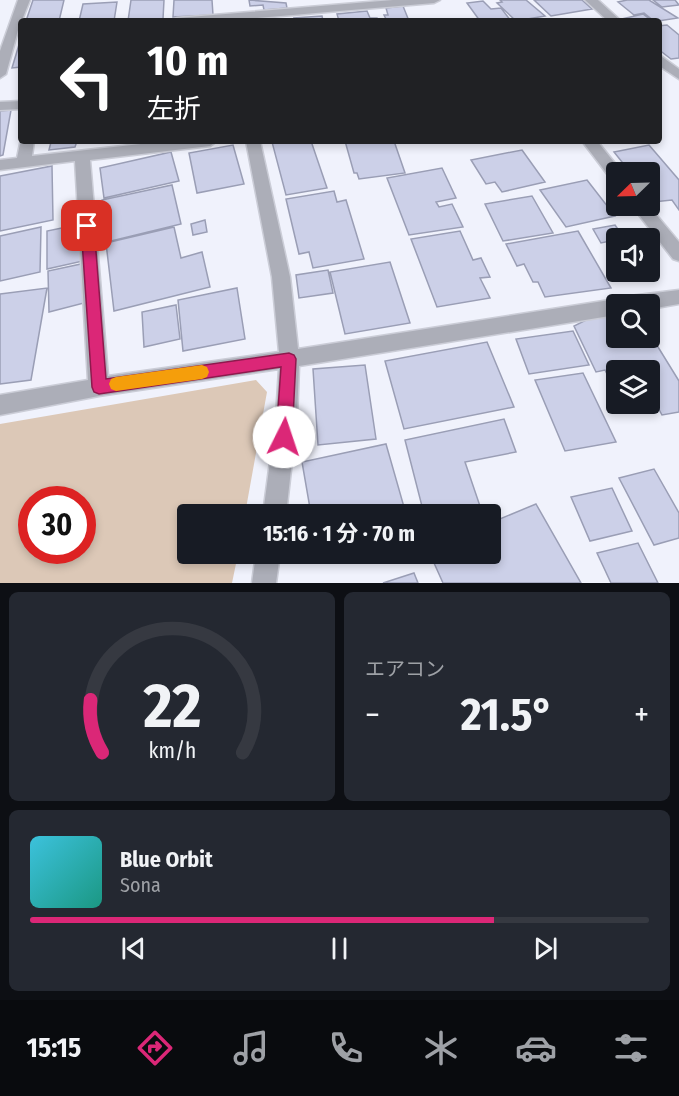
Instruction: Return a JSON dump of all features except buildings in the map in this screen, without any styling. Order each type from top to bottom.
[{"type":"street","points":[[0,74],[12,30],[24,0]]},
{"type":"street","points":[[205,18],[434,0]]},
{"type":"street","points":[[591,0],[612,18]]},
{"type":"street","points":[[662,61],[679,76]]},
{"type":"street","points":[[662,79],[679,76]]},
{"type":"street","points":[[0,106],[18,105]]},
{"type":"street","points":[[24,162],[27,144]]},
{"type":"street","points":[[0,165],[186,144]]},
{"type":"street","points":[[254,144],[280,277],[289,359],[284,437],[275,504]]},
{"type":"street","points":[[591,144],[606,162]]},
{"type":"street","points":[[82,157],[99,387]]},
{"type":"street","points":[[648,216],[679,254]]},
{"type":"street","points":[[660,300],[679,297]]},
{"type":"street","points":[[0,405],[99,387],[606,309]]},
{"type":"street","points":[[264,583],[267,564]]},
{"type":"shaded area","points":[[256,380],[267,392],[247,504],[177,504],[177,564],[236,564],[232,583],[0,583],[0,424]]},
{"type":"slow traffic","points":[[116,384],[202,372]]},
{"type":"route","points":[[87,226],[99,387],[289,359],[284,437]]}]
